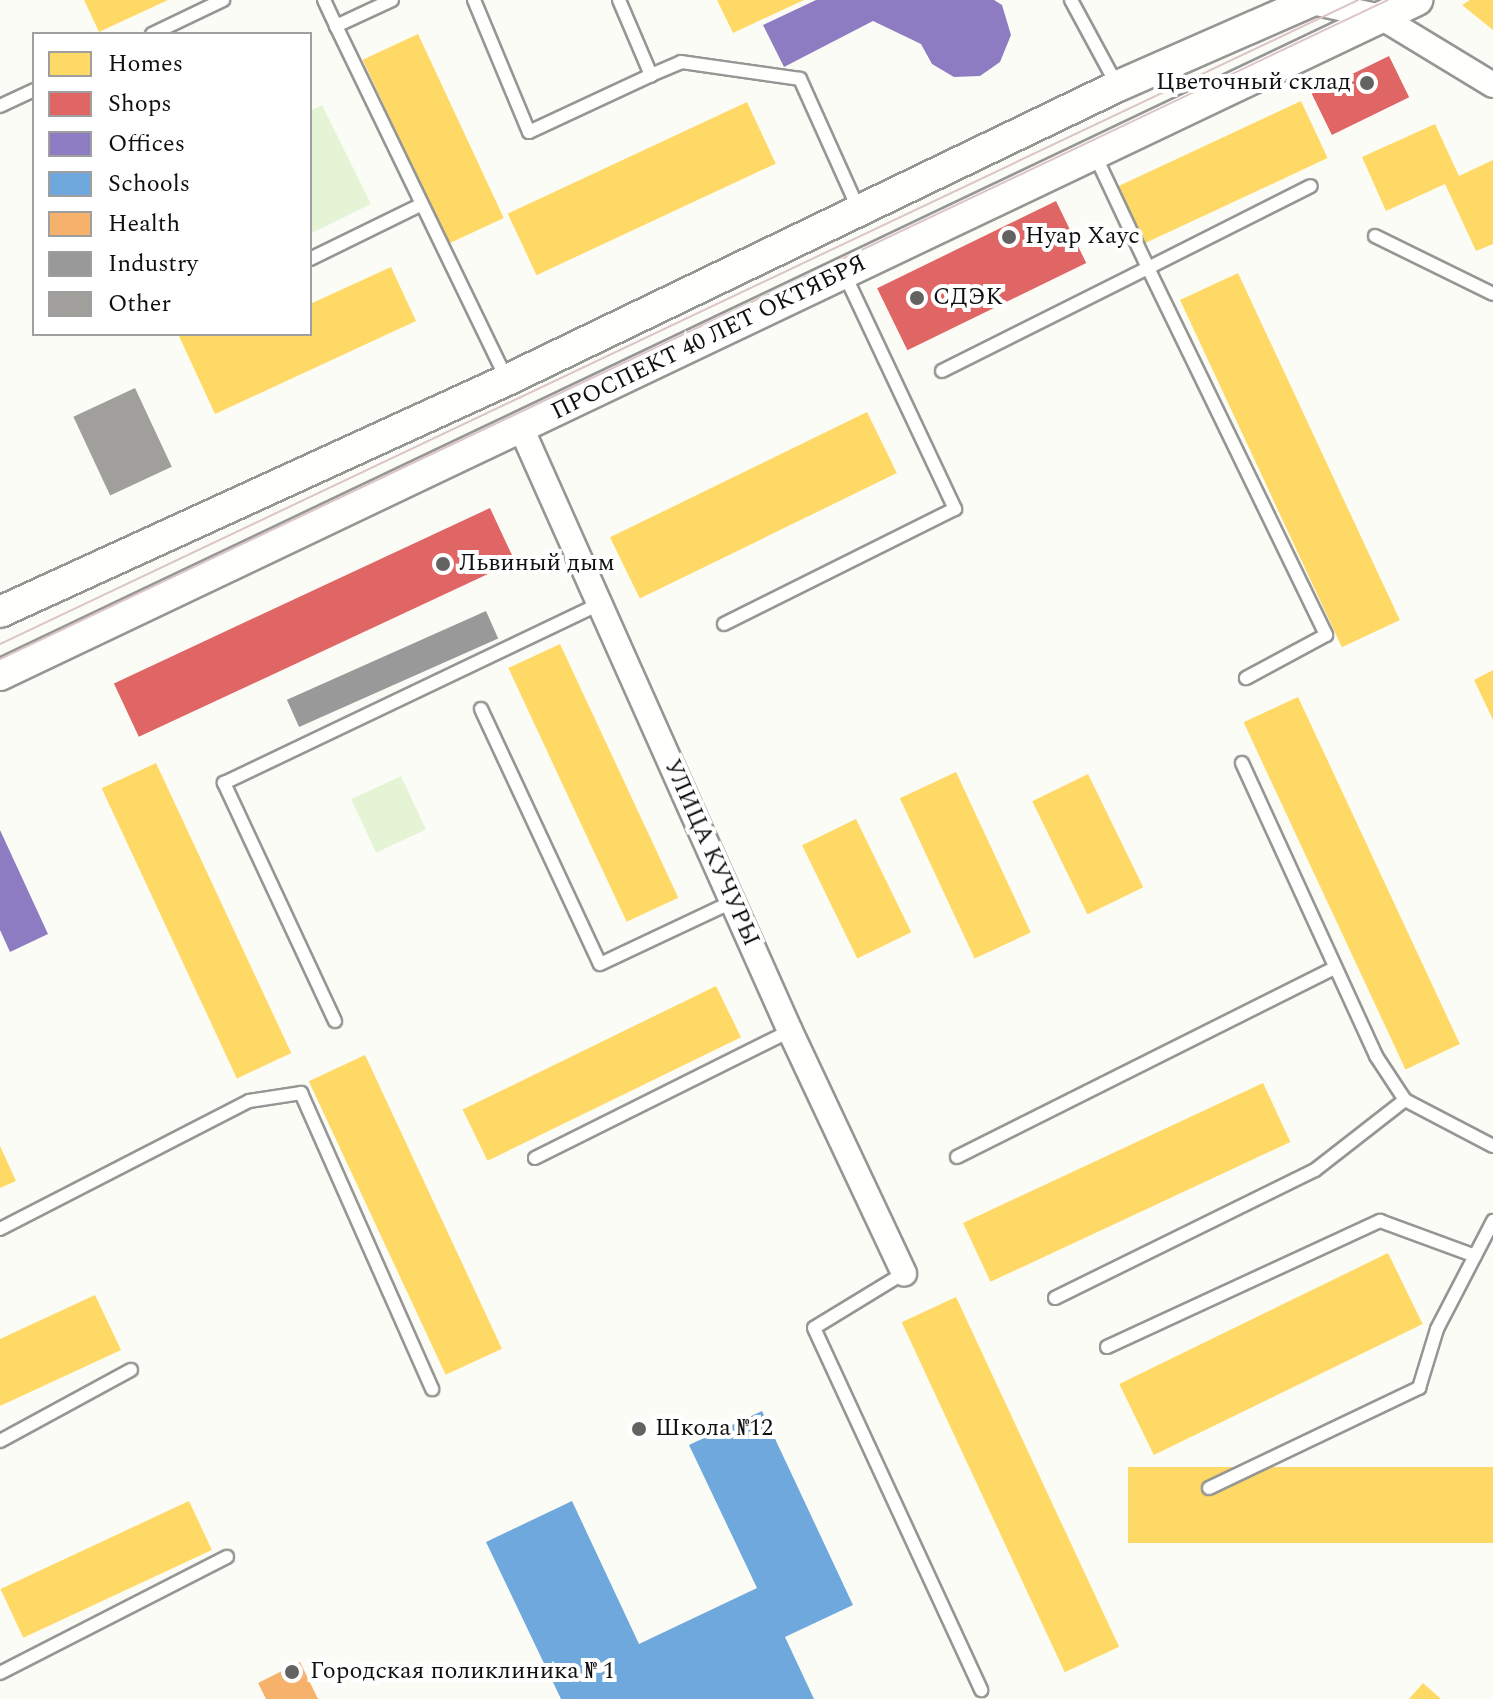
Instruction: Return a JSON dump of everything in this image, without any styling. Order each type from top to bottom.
[{"type":"street","name":"ПРОСПЕКТ 40 ЛЕТ ОКТЯБРЯ","points":[[0,675],[522,430],[1093,150],[1417,0]]},
{"type":"street","points":[[0,612],[507,380],[858,208],[1307,1],[1381,17],[1493,85]]},
{"type":"street","name":"УЛИЦА КУЧУРЫ","points":[[522,430],[602,603],[790,1031],[904,1273]]},
{"type":"lane","points":[[156,32],[223,0]]},
{"type":"lane","points":[[324,0],[420,205],[507,380]]},
{"type":"lane","points":[[336,26],[392,0]]},
{"type":"lane","points":[[474,0],[529,132],[681,62],[800,79],[858,208]]},
{"type":"lane","points":[[619,0],[651,75]]},
{"type":"lane","points":[[1071,0],[1118,86]]},
{"type":"lane","points":[[0,106],[32,91]]},
{"type":"lane","points":[[1093,150],[1326,635],[1246,678]]},
{"type":"lane","points":[[942,371],[1311,186]]},
{"type":"lane","points":[[312,258],[420,205]]},
{"type":"lane","points":[[1375,236],[1493,294]]},
{"type":"lane","points":[[724,624],[955,509],[844,273]]},
{"type":"lane","points":[[335,1021],[224,783],[602,603]]},
{"type":"lane","points":[[481,709],[600,964],[732,902]]},
{"type":"lane","points":[[1242,763],[1376,1056],[1405,1100],[1493,1146]]},
{"type":"lane","points":[[957,1157],[1335,968]]},
{"type":"lane","points":[[535,1158],[790,1031]]},
{"type":"lane","points":[[0,1229],[249,1101],[301,1093],[432,1389]]},
{"type":"lane","points":[[1055,1298],[1315,1170],[1405,1100]]},
{"type":"lane","points":[[1107,1347],[1380,1221],[1475,1256]]},
{"type":"lane","points":[[1209,1488],[1419,1388],[1437,1329],[1493,1221]]},
{"type":"lane","points":[[904,1273],[814,1328],[981,1690]]},
{"type":"lane","points":[[0,1441],[131,1370]]},
{"type":"lane","points":[[0,1673],[227,1557]]},
{"type":"green space","points":[[322,105],[371,204],[312,233],[312,110]]},
{"type":"green space","points":[[401,776],[426,829],[376,853],[351,799]]},
{"type":"building: Homes","points":[[84,0],[168,0],[99,32]]},
{"type":"building: Homes","points":[[717,0],[804,0],[733,33]]},
{"type":"building: Homes","points":[[1470,0],[1493,0],[1493,30],[1462,5]]},
{"type":"building: Homes","points":[[418,34],[504,218],[449,244],[363,60]]},
{"type":"building: Homes","points":[[1301,101],[1328,158],[1140,246],[1113,188]]},
{"type":"building: Homes","points":[[747,102],[776,164],[536,275],[508,214]]},
{"type":"building: Homes","points":[[1435,124],[1459,176],[1493,160],[1493,244],[1476,251],[1445,184],[1386,211],[1362,157]]},
{"type":"building: Homes","points":[[391,267],[416,321],[215,414],[179,336],[312,336],[312,303]]},
{"type":"building: Homes","points":[[1238,273],[1400,620],[1342,647],[1180,300]]},
{"type":"building: Homes","points":[[867,412],[897,473],[640,598],[610,537]]},
{"type":"building: Homes","points":[[560,644],[678,898],[627,922],[508,668]]},
{"type":"building: Homes","points":[[1493,670],[1493,720],[1474,680]]},
{"type":"building: Homes","points":[[1298,697],[1460,1044],[1405,1069],[1244,722]]},
{"type":"building: Homes","points":[[156,763],[291,1053],[237,1078],[102,788]]},
{"type":"building: Homes","points":[[956,772],[1031,932],[975,959],[900,798]]},
{"type":"building: Homes","points":[[1088,774],[1143,887],[1088,914],[1032,801]]},
{"type":"building: Homes","points":[[856,819],[911,932],[857,959],[802,845]]},
{"type":"building: Homes","points":[[716,986],[741,1037],[488,1161],[463,1110]]},
{"type":"building: Homes","points":[[365,1055],[502,1349],[446,1375],[309,1081]]},
{"type":"building: Homes","points":[[1263,1083],[1290,1142],[990,1282],[963,1223]]},
{"type":"building: Homes","points":[[0,1146],[16,1181],[0,1188]]},
{"type":"building: Homes","points":[[1388,1253],[1423,1324],[1154,1455],[1119,1384]]},
{"type":"building: Homes","points":[[95,1295],[121,1350],[0,1406],[0,1339]]},
{"type":"building: Homes","points":[[956,1297],[1119,1647],[1065,1672],[902,1322]]},
{"type":"building: Homes","points":[[1128,1467],[1493,1467],[1493,1543],[1128,1543]]},
{"type":"building: Homes","points":[[189,1501],[212,1550],[23,1638],[0,1589]]},
{"type":"building: Homes","points":[[1423,1683],[1441,1699],[1409,1699]]},
{"type":"building: Shops","points":[[1389,56],[1409,97],[1332,135],[1312,94]]},
{"type":"building: Shops","points":[[1056,201],[1086,263],[907,350],[877,288]]},
{"type":"building: Shops","points":[[490,508],[515,561],[139,737],[114,683]]},
{"type":"building: Offices","points":[[816,0],[994,0],[1002,5],[1011,35],[1000,62],[980,76],[954,77],[932,64],[921,44],[873,21],[784,67],[763,25]]},
{"type":"building: Offices","points":[[0,830],[48,934],[10,952],[0,930]]},
{"type":"building: Schools","points":[[762,1411],[853,1605],[785,1637],[814,1699],[561,1699],[486,1542],[572,1501],[639,1644],[757,1588],[689,1445]]},
{"type":"building: Health","name":"Городская поликлиника № 1","points":[[300,1662],[318,1699],[266,1699],[258,1683]]},
{"type":"building: Industry","points":[[486,611],[498,638],[299,727],[287,700]]},
{"type":"building: Other","points":[[135,388],[172,467],[110,496],[73,417]]},
{"type":"tram line","points":[[0,644],[1358,0]]},
{"type":"tram line","points":[[0,659],[1388,0]]},
{"type":"place","name":"Цветочный склад","points":[[1367,83]]},
{"type":"place","name":"Нуар Хаус","points":[[1009,237]]},
{"type":"place","name":"СДЭК","points":[[917,298]]},
{"type":"place","name":"Львиный дым","points":[[443,564]]},
{"type":"place","name":"Школа №12","points":[[639,1429]]},
{"type":"place","name":"Городская поликлиника № 1","points":[[292,1672]]}]
